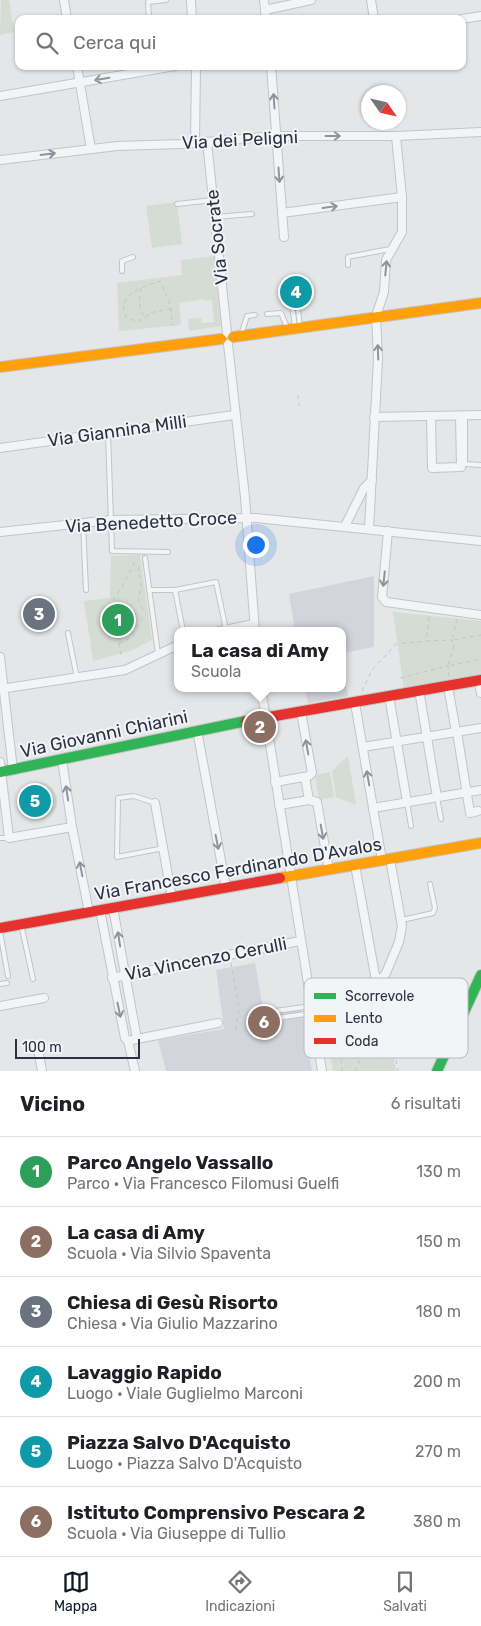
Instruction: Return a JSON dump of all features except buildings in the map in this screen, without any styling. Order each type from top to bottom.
[{"type":"street","points":[[64,0],[67,15]]},
{"type":"street","points":[[191,0],[192,15]]},
{"type":"street","points":[[264,0],[265,15]]},
{"type":"street","points":[[264,10],[311,0]]},
{"type":"street","points":[[371,0],[373,15]]},
{"type":"street","points":[[466,18],[481,16]]},
{"type":"street","points":[[78,70],[90,149]]},
{"type":"street","points":[[0,96],[147,70]]},
{"type":"street","points":[[195,143],[196,70]]},
{"type":"street","points":[[271,70],[284,237]]},
{"type":"street","name":"Via dei Peligni","points":[[0,160],[90,149],[276,136],[396,136],[481,132]]},
{"type":"street","points":[[369,529],[378,359],[376,316],[384,292],[386,260],[402,232],[402,197],[396,136]]},
{"type":"street","name":"Via Socrate","points":[[207,142],[230,338],[234,414],[247,518],[254,627]]},
{"type":"street","points":[[282,213],[402,197]]},
{"type":"street","points":[[0,367],[230,338],[376,316],[481,303]]},
{"type":"street","name":"Via Giannina Milli","points":[[0,448],[234,414]]},
{"type":"street","points":[[374,417],[481,415]]},
{"type":"street","points":[[431,416],[432,468],[461,467],[462,416]]},
{"type":"street","points":[[345,526],[364,488],[372,480]]},
{"type":"street","name":"Via Benedetto Croce","points":[[0,532],[111,520],[247,518],[345,526],[481,541]]},
{"type":"street","points":[[388,531],[382,597],[386,602],[395,605],[481,615]]},
{"type":"street","points":[[2,689],[125,670],[174,647]]},
{"type":"street","points":[[0,657],[2,689],[13,770]]},
{"type":"street","name":"Via Giovanni Chiarini","points":[[0,769],[13,770],[197,730],[357,700],[481,680]]},
{"type":"street","points":[[419,690],[437,797]]},
{"type":"street","points":[[261,692],[307,978]]},
{"type":"street","points":[[449,692],[470,812],[478,811]]},
{"type":"street","points":[[389,696],[407,802]]},
{"type":"street","points":[[357,700],[373,808],[402,920],[399,942],[386,973],[381,978]]},
{"type":"street","points":[[275,782],[305,777],[310,775],[312,771],[301,712]]},
{"type":"street","points":[[363,747],[481,728]]},
{"type":"street","points":[[197,730],[226,888]]},
{"type":"street","points":[[62,760],[72,827],[89,912]]},
{"type":"street","points":[[0,769],[10,838],[72,827]]},
{"type":"street","points":[[305,777],[309,800]]},
{"type":"street","points":[[373,808],[481,790]]},
{"type":"street","points":[[279,805],[309,800],[317,802],[329,870]]},
{"type":"street","points":[[155,803],[172,898]]},
{"type":"street","name":"Via Francesco Ferdinando D'Avalos","points":[[0,930],[21,924],[481,843]]},
{"type":"street","points":[[355,865],[375,978]]},
{"type":"street","points":[[113,908],[137,1039]]},
{"type":"street","points":[[100,910],[125,1038],[128,1041],[135,1071]]},
{"type":"street","name":"Via Vincenzo Cerulli","points":[[112,978],[300,941]]},
{"type":"street","points":[[468,1003],[481,975]]},
{"type":"street","points":[[0,1004],[44,998]]},
{"type":"street","points":[[128,1041],[218,1023]]},
{"type":"street","points":[[38,1049],[42,1071]]},
{"type":"street","points":[[320,1058],[322,1071]]},
{"type":"street","points":[[437,1071],[443,1058]]},
{"type":"lane","points":[[149,15],[148,2],[166,0]]},
{"type":"lane","points":[[177,204],[213,200]]},
{"type":"lane","points":[[215,217],[252,214]]},
{"type":"lane","points":[[348,264],[348,256],[393,249]]},
{"type":"lane","points":[[122,271],[124,259],[133,257]]},
{"type":"lane","points":[[294,329],[290,287],[294,284],[296,288]]},
{"type":"lane","points":[[294,329],[297,302]]},
{"type":"lane","points":[[267,314],[281,313],[294,329]]},
{"type":"lane","points":[[230,338],[247,316],[255,315]]},
{"type":"lane","points":[[462,416],[465,464],[481,465]]},
{"type":"lane","points":[[108,432],[112,551],[168,552]]},
{"type":"lane","points":[[83,523],[86,590]]},
{"type":"lane","points":[[145,558],[158,654]]},
{"type":"lane","points":[[150,590],[175,590],[216,582],[223,627]]},
{"type":"lane","points":[[175,590],[182,627]]},
{"type":"lane","points":[[68,633],[77,678]]},
{"type":"lane","points":[[155,803],[134,796],[118,798],[117,857],[164,848]]},
{"type":"lane","points":[[437,797],[441,819]]},
{"type":"lane","points":[[407,802],[411,826]]},
{"type":"lane","points":[[0,838],[10,838]]},
{"type":"lane","points":[[402,920],[428,916],[434,911],[430,884]]},
{"type":"lane","points":[[21,924],[32,979]]},
{"type":"lane","points":[[0,930],[8,976]]},
{"type":"lane","points":[[0,984],[7,983]]},
{"type":"lane","points":[[0,1004],[10,1000]]},
{"type":"lane","points":[[268,1012],[304,1010]]},
{"type":"lane","points":[[270,1019],[304,1011]]},
{"type":"path","points":[[171,309],[161,309],[137,322],[131,321],[124,312],[125,300],[141,288],[160,281],[171,309],[172,326]]},
{"type":"path","points":[[141,288],[138,298],[141,312],[143,315],[149,315]]},
{"type":"path","points":[[298,395],[299,406]]},
{"type":"path","points":[[119,644],[128,639],[145,619],[147,613],[138,603],[141,583],[138,563],[133,565],[121,589],[112,601],[119,644],[121,655]]},
{"type":"path","points":[[426,641],[430,609]]},
{"type":"path","points":[[449,680],[448,666],[454,645],[452,640],[459,612]]},
{"type":"path","points":[[357,700],[372,670],[396,644],[452,640],[481,635]]},
{"type":"path","points":[[400,678],[481,659]]},
{"type":"path","points":[[230,954],[239,1009],[235,1033]]},
{"type":"path","points":[[340,1058],[342,1071]]},
{"type":"path","points":[[355,1071],[361,1058]]},
{"type":"path","points":[[396,1058],[398,1071]]},
{"type":"shaded area","points":[[1,0],[9,0],[14,32],[0,35]]},
{"type":"shaded area","points":[[177,202],[182,244],[152,248],[146,206]]},
{"type":"shaded area","points":[[214,256],[221,326],[189,331],[188,319],[201,318],[202,323],[214,322],[212,300],[205,301],[204,299],[179,303],[181,325],[119,331],[117,283],[182,275],[181,260]]},
{"type":"shaded area","points":[[140,555],[152,640],[130,651],[93,661],[84,601],[110,598],[111,556]]},
{"type":"shaded area","points":[[374,576],[374,647],[346,652],[346,627],[294,627],[289,594]]},
{"type":"shaded area","points":[[393,612],[481,621],[481,674],[404,689]]},
{"type":"shaded area","points":[[346,685],[348,696],[308,703],[306,692],[346,692]]},
{"type":"shaded area","points":[[348,756],[356,805],[336,797],[332,771]]},
{"type":"shaded area","points":[[330,772],[334,797],[319,800],[315,775]]},
{"type":"shaded area","points":[[38,782],[51,788],[57,801],[51,814],[38,820],[25,814],[19,801],[25,788]]},
{"type":"shaded area","points":[[255,963],[264,1014],[302,1009],[304,1058],[310,1058],[312,1071],[166,1071],[158,1040],[224,1029],[216,970]]},
{"type":"shaded area","points":[[331,1058],[394,1058],[396,1071],[333,1071]]},
{"type":"traffic: fast","points":[[0,772],[246,721]]},
{"type":"traffic: fast","points":[[468,1003],[481,975]]},
{"type":"traffic: fast","points":[[437,1071],[443,1058]]},
{"type":"traffic: slow","points":[[233,337],[481,303]]},
{"type":"traffic: slow","points":[[0,367],[221,339]]},
{"type":"traffic: slow","points":[[280,878],[481,843]]},
{"type":"traffic: jam","points":[[246,721],[481,680]]},
{"type":"traffic: jam","points":[[0,928],[280,878]]},
{"type":"place","name":"Lavaggio Rapido","points":[[296,292]]},
{"type":"place","name":"Chiesa di Gesù Risorto","points":[[39,614]]},
{"type":"place","name":"Parco Angelo Vassallo","points":[[118,620]]},
{"type":"place","name":"La casa di Amy","points":[[260,727]]},
{"type":"place","name":"Piazza Salvo D'Acquisto","points":[[35,801]]},
{"type":"place","name":"Istituto Comprensivo Pescara 2","points":[[264,1022]]}]
